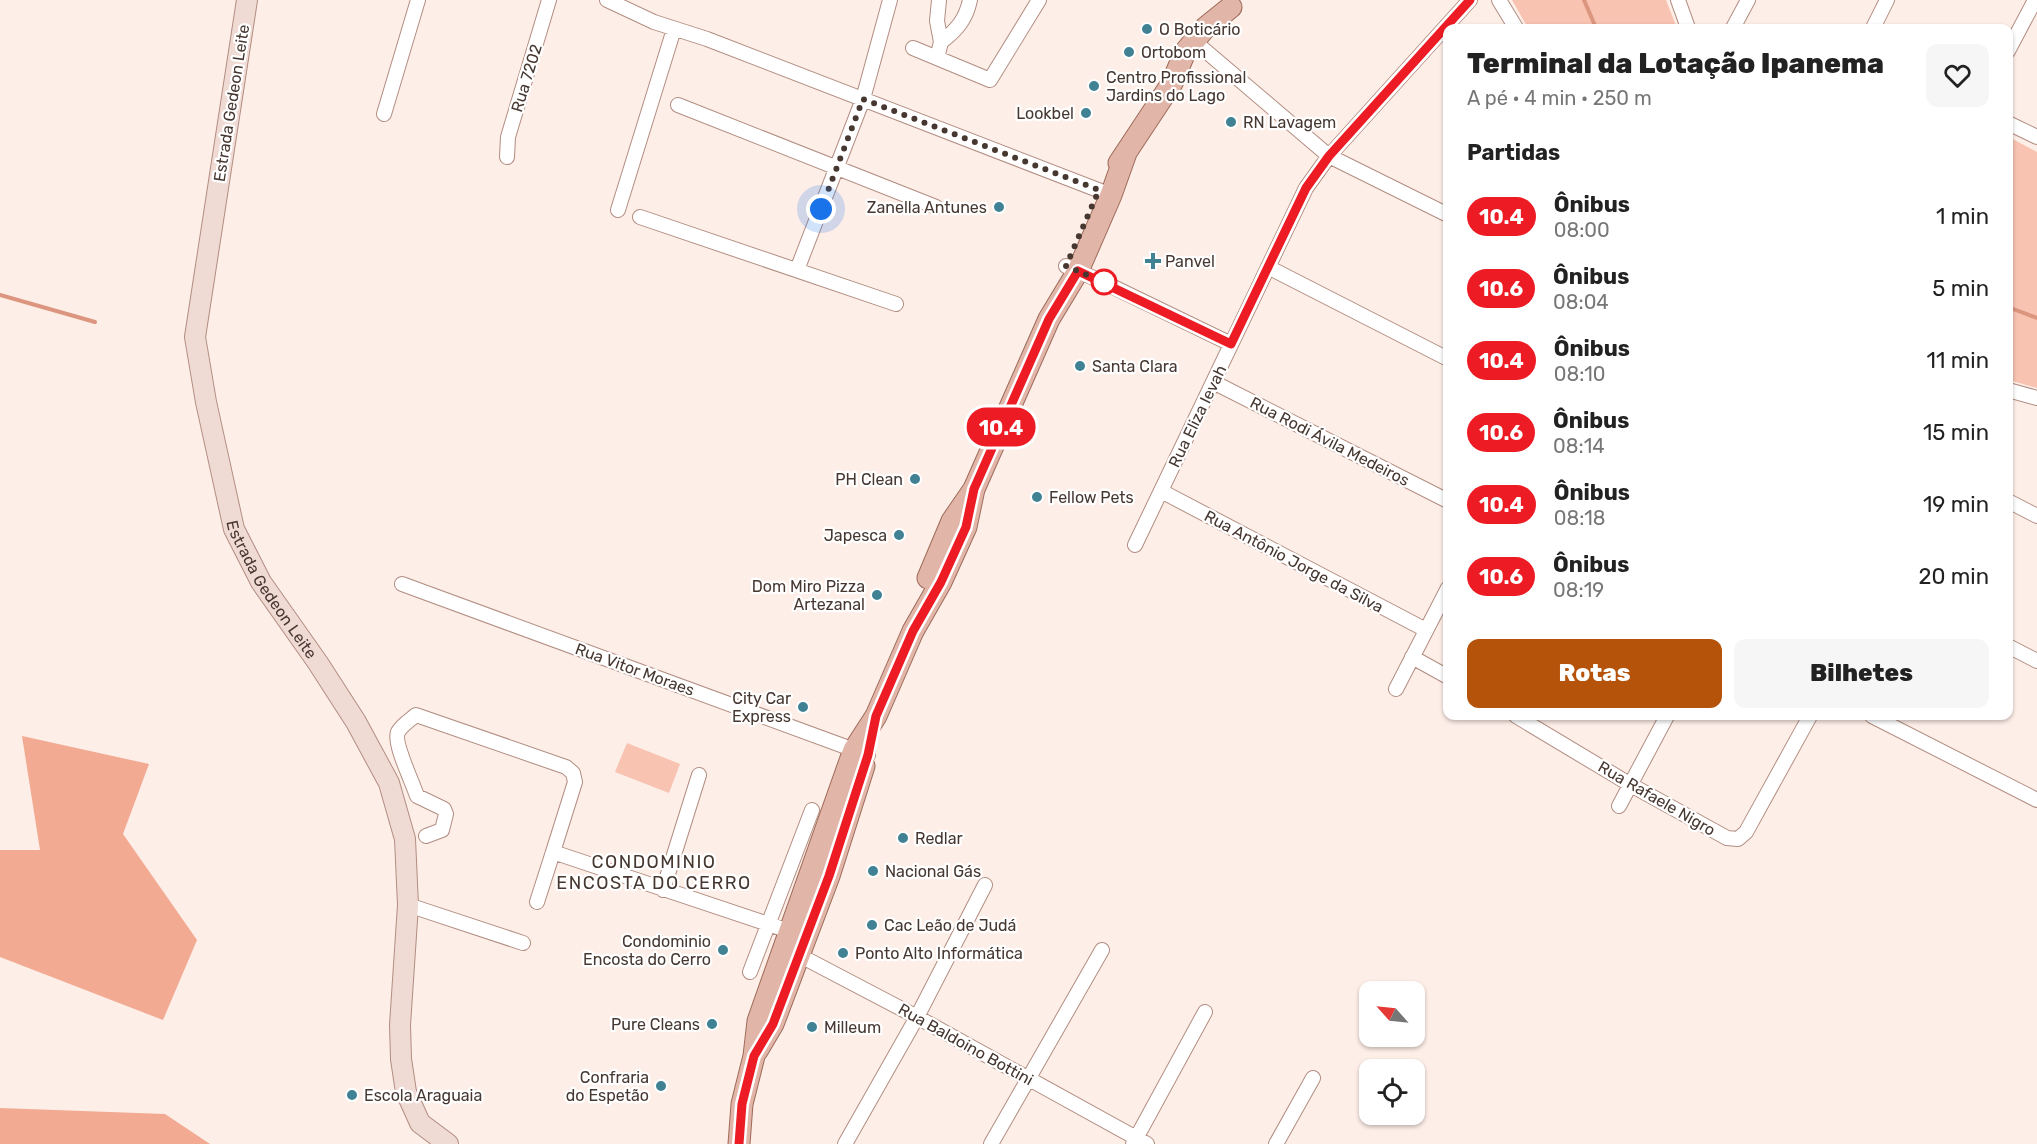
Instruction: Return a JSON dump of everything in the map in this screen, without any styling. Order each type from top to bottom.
[{"type":"main road","name":"Estrada Gedeon Leite","points":[[247,0],[195,337],[204,392],[234,530],[261,582],[356,722],[389,783],[405,839],[408,905],[400,1025],[401,1059],[406,1092],[420,1123],[448,1144]]},
{"type":"main road","points":[[739,1144],[742,1104],[754,1056],[773,1024],[790,944],[829,876],[861,752],[934,580],[966,527],[974,489],[1105,192],[1126,153],[1172,83],[1196,60],[1200,45],[1215,38],[1235,4]]},
{"type":"street","points":[[384,114],[417,0]]},
{"type":"street","name":"Rua 7202","points":[[507,158],[508,137],[549,0]]},
{"type":"street","points":[[608,0],[674,30],[707,39],[1105,192]]},
{"type":"street","points":[[797,270],[863,99],[890,0]]},
{"type":"street","points":[[937,58],[941,42],[937,21],[939,0]]},
{"type":"street","points":[[941,42],[956,31],[967,12],[970,0]]},
{"type":"street","points":[[913,48],[990,80],[1039,0]]},
{"type":"street","name":"Rua Eliza Ievah","points":[[1448,24],[1470,0]]},
{"type":"street","points":[[1499,0],[1514,24]]},
{"type":"street","points":[[1678,0],[1687,24]]},
{"type":"street","points":[[1735,24],[1748,0]]},
{"type":"street","points":[[1875,24],[1887,0]]},
{"type":"street","points":[[2013,42],[2035,0]]},
{"type":"street","points":[[618,210],[674,30]]},
{"type":"street","name":"Rua Eliza Ievah","points":[[1136,545],[1306,188],[1329,156],[1443,30]]},
{"type":"street","points":[[1200,45],[1329,156],[1443,213]]},
{"type":"street","points":[[678,105],[936,207]]},
{"type":"street","points":[[2013,125],[2037,137]]},
{"type":"street","points":[[640,217],[896,304]]},
{"type":"street","points":[[1268,267],[1443,356]]},
{"type":"street","points":[[1072,268],[1231,344]]},
{"type":"street","name":"Rua Rodi Ávila Medeiros","points":[[1214,382],[1443,498]]},
{"type":"street","points":[[2013,391],[2037,398]]},
{"type":"street","name":"Rua Antônio Jorge da Silva","points":[[1161,491],[1426,630]]},
{"type":"street","points":[[2013,504],[2037,516]]},
{"type":"street","name":"Rua Vitor Moraes","points":[[402,584],[861,752]]},
{"type":"street","points":[[1396,689],[1443,598]]},
{"type":"street","points":[[2013,649],[2037,661]]},
{"type":"street","points":[[1412,657],[1443,674]]},
{"type":"street","points":[[426,836],[442,830],[446,814],[444,809],[417,796],[398,743],[397,733],[416,715],[566,767],[573,774],[575,782],[537,902]]},
{"type":"street","name":"Rua Rafaele Nigro","points":[[1526,720],[1630,785],[1727,838],[1738,839],[1746,832],[1808,720]]},
{"type":"street","points":[[1619,806],[1664,720]]},
{"type":"street","points":[[1880,720],[2037,800]]},
{"type":"street","points":[[663,890],[699,775]]},
{"type":"street","points":[[750,972],[812,810]]},
{"type":"street","name":"Rua Baldoino Bottini","points":[[553,852],[767,924],[790,944],[1139,1142]]},
{"type":"street","points":[[845,1144],[917,1017],[985,885]]},
{"type":"street","points":[[408,905],[523,943]]},
{"type":"street","points":[[991,1144],[1102,950]]},
{"type":"street","points":[[1139,1142],[1205,1012]]},
{"type":"street","points":[[1276,1144],[1313,1078]]},
{"type":"shaded area","points":[[1512,0],[1666,0],[1675,24],[1526,24]]},
{"type":"shaded area","points":[[2013,139],[2037,152],[2037,388],[2013,381]]},
{"type":"shaded area","points":[[22,736],[149,764],[123,834],[197,940],[163,1020],[0,957],[0,850],[40,850]]},
{"type":"shaded area","points":[[627,743],[680,764],[669,793],[615,772]]},
{"type":"shaded area","points":[[0,1108],[165,1114],[210,1144],[0,1144]]},
{"type":"waterway","points":[[1584,0],[1594,24]]},
{"type":"waterway","points":[[0,295],[95,322]]},
{"type":"waterway","points":[[2013,309],[2037,318]]},
{"type":"bus line","name":"10.4","points":[[1448,24],[1470,0]]},
{"type":"bus line","name":"10.4","points":[[739,1144],[742,1104],[754,1056],[773,1024],[829,876],[868,755],[876,716],[913,631],[941,582],[966,527],[974,489],[1049,319],[1078,271],[1231,344],[1306,188],[1329,156],[1443,30]]},
{"type":"place","name":"O Boticário","points":[[1147,29]]},
{"type":"place","name":"Ortobom","points":[[1129,52]]},
{"type":"place","name":"Centro Profissional Jardins do Lago","points":[[1094,86]]},
{"type":"place","name":"Lookbel","points":[[1086,113]]},
{"type":"place","name":"RN Lavagem","points":[[1231,122]]},
{"type":"place","name":"Zanella Antunes","points":[[999,207]]},
{"type":"place","name":"Panvel","points":[[1153,261]]},
{"type":"place","name":"Santa Clara","points":[[1080,366]]},
{"type":"place","name":"PH Clean","points":[[915,479]]},
{"type":"place","name":"Fellow Pets","points":[[1037,497]]},
{"type":"place","name":"Japesca","points":[[899,535]]},
{"type":"place","name":"Dom Miro Pizza Artezanal","points":[[877,595]]},
{"type":"place","name":"City Car Express","points":[[803,707]]},
{"type":"place","name":"Redlar","points":[[903,838]]},
{"type":"place","name":"Nacional Gás","points":[[873,871]]},
{"type":"place","name":"Cac Leão de Judá","points":[[872,925]]},
{"type":"place","name":"Condominio Encosta do Cerro","points":[[723,950]]},
{"type":"place","name":"Ponto Alto Informática","points":[[843,953]]},
{"type":"place","name":"Pure Cleans","points":[[712,1024]]},
{"type":"place","name":"Milleum","points":[[812,1027]]},
{"type":"place","name":"Confraria do Espetão","points":[[661,1086]]},
{"type":"place","name":"Escola Araguaia","points":[[352,1095]]},
{"type":"district","name":"CONDOMINIO ENCOSTA DO CERRO","points":[[654,872]]},
{"type":"route","points":[[821,209],[863,99],[1099,190],[1066,266],[1104,282]]}]
